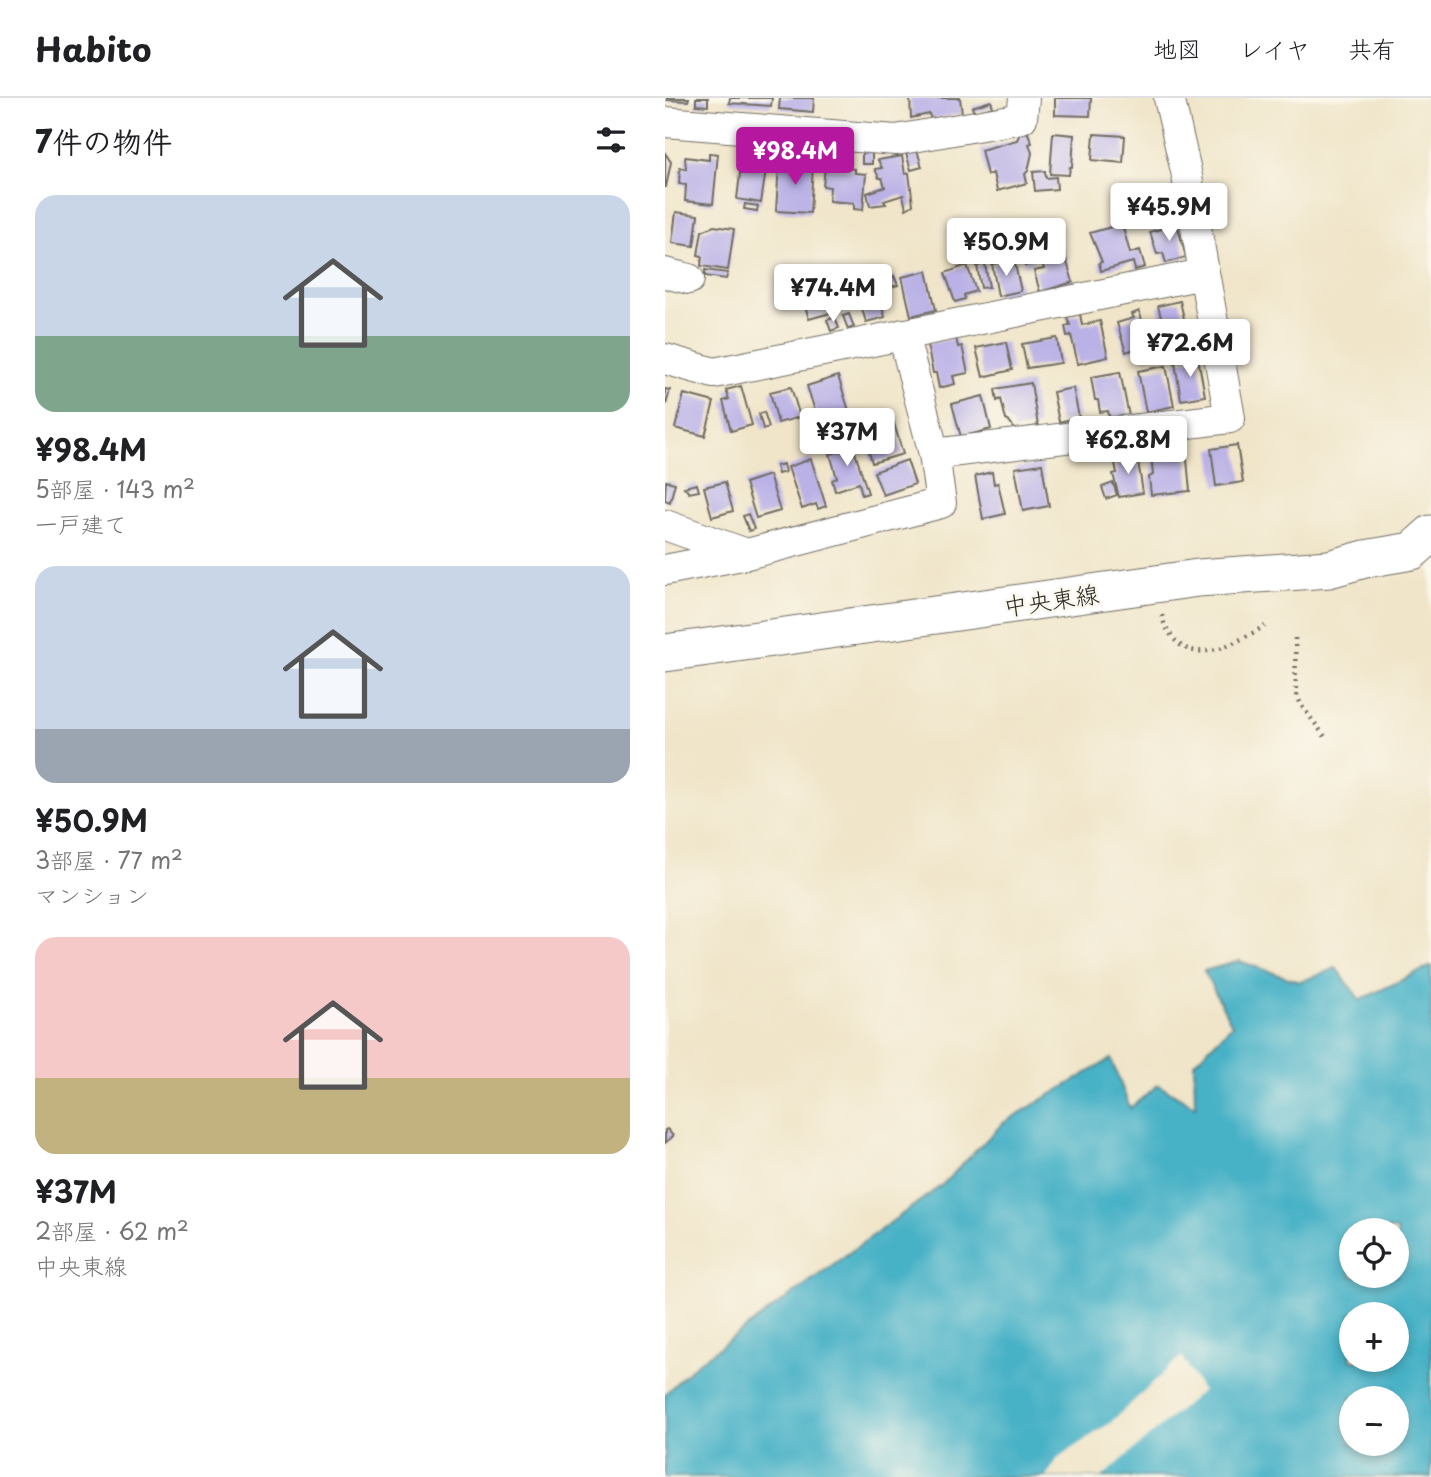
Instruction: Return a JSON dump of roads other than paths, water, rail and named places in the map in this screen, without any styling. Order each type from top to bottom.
[{"type":"main road","name":"中央東線","points":[[665,653],[1198,578],[1329,569],[1365,559],[1412,551],[1431,534]]},
{"type":"street","points":[[665,122],[895,140],[1022,118],[1024,98]]},
{"type":"street","points":[[934,454],[1230,418],[1186,171],[1169,98]]},
{"type":"street","points":[[665,359],[714,373],[1203,274]]},
{"type":"street","points":[[665,570],[747,554],[941,503],[934,454],[903,334]]},
{"type":"street","points":[[665,526],[747,554]]},
{"type":"water","points":[[1239,961],[1300,982],[1336,968],[1360,1000],[1431,966],[1431,1477],[665,1477],[665,1394],[694,1366],[942,1185],[1003,1123],[1111,1059],[1130,1108],[1158,1085],[1195,1106],[1194,1063],[1232,1025],[1204,971]]}]
